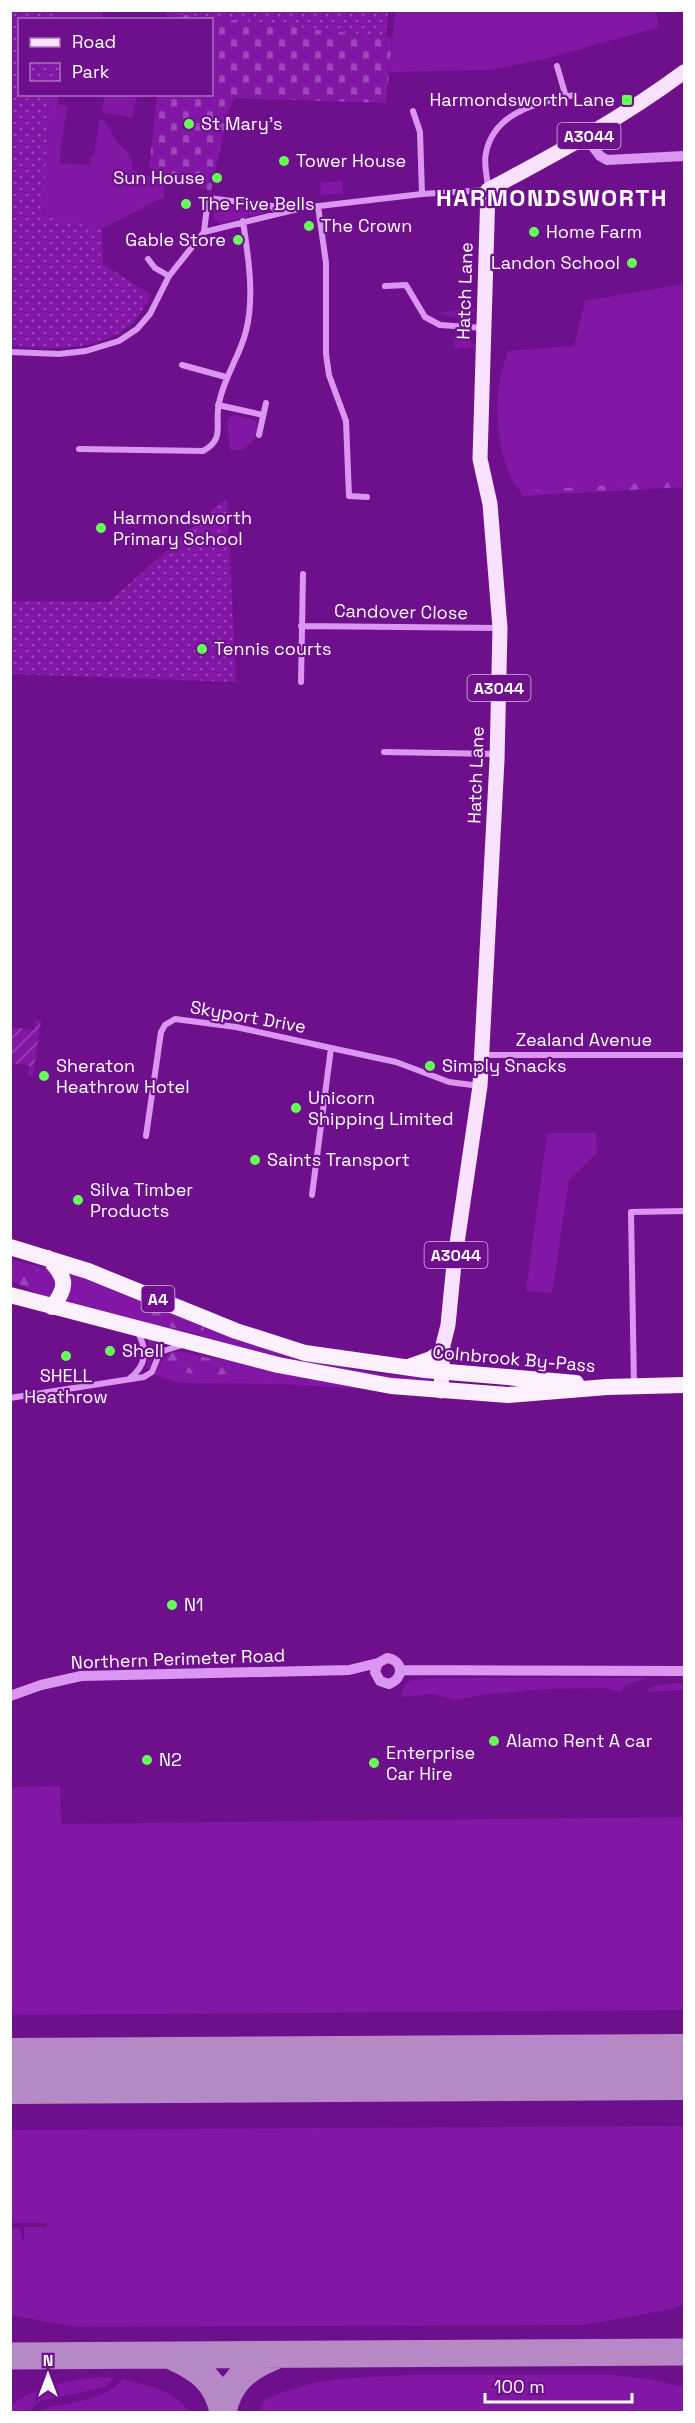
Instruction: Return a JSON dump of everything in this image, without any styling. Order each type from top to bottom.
[{"type":"highway","name":"Colnbrook By-Pass","points":[[10,1247],[88,1270],[272,1344],[305,1353],[404,1368],[537,1378],[607,1387]]},
{"type":"highway","points":[[48,1258],[59,1270],[64,1280],[61,1296],[52,1306]]},
{"type":"highway","name":"Colnbrook By-Pass","points":[[10,1295],[278,1365],[360,1382],[446,1391],[522,1395],[607,1387]]},
{"type":"highway","points":[[404,1368],[424,1362],[443,1350]]},
{"type":"highway","name":"A4","points":[[607,1387],[684,1385]]},
{"type":"main road","name":"A3044","points":[[488,190],[586,137],[644,101],[684,72]]},
{"type":"main road","name":"Hatch Lane","points":[[446,1391],[448,1372],[443,1350],[483,1056],[497,754],[500,628],[490,504],[480,459],[488,190]]},
{"type":"main road","name":"Hatch Lane","points":[[448,1324],[454,1360],[448,1372]]},
{"type":"street","points":[[557,66],[566,97]]},
{"type":"street","points":[[202,235],[278,212],[422,194],[488,190],[485,154],[494,131],[506,119],[524,109],[574,95]]},
{"type":"street","points":[[413,111],[420,132],[422,194]]},
{"type":"street","points":[[586,137],[600,156],[607,160],[684,156]]},
{"type":"street","points":[[10,352],[58,354],[86,351],[119,341],[137,328],[150,314],[169,276],[202,235],[208,198],[272,206],[278,212]]},
{"type":"street","points":[[318,206],[326,263],[326,354],[329,375],[346,421],[349,496],[367,497]]},
{"type":"street","points":[[79,448],[203,452],[213,446],[217,437],[218,405],[226,377],[246,332],[250,306],[243,221]]},
{"type":"street","points":[[148,259],[155,268],[169,276]]},
{"type":"street","points":[[384,286],[406,285],[425,317],[440,325],[484,328]]},
{"type":"street","points":[[182,365],[226,377]]},
{"type":"street","points":[[259,435],[266,403]]},
{"type":"street","points":[[218,405],[263,415]]},
{"type":"street","points":[[301,682],[303,574]]},
{"type":"street","name":"Candover Close","points":[[301,626],[500,628]]},
{"type":"street","points":[[384,752],[497,754]]},
{"type":"street","name":"Skyport Drive","points":[[147,1136],[161,1032],[165,1025],[175,1019],[236,1027],[396,1062],[448,1082],[480,1086]]},
{"type":"street","points":[[312,1195],[331,1048]]},
{"type":"street","name":"Zealand Avenue","points":[[483,1056],[684,1055]]},
{"type":"street","points":[[634,1386],[631,1212],[684,1211]]},
{"type":"street","points":[[129,1380],[141,1367],[145,1355],[144,1344],[135,1328]]},
{"type":"street","points":[[10,1398],[144,1377],[150,1374],[158,1354],[163,1350],[194,1343]]},
{"type":"street","points":[[387,1658],[392,1659],[401,1670],[398,1679],[389,1684],[380,1681],[375,1667],[378,1663],[387,1658]]},
{"type":"street","name":"Northern Perimeter Road","points":[[10,1696],[41,1685],[81,1676],[349,1670],[378,1663]]},
{"type":"street","name":"Northern Perimeter Road","points":[[349,1670],[377,1677]]},
{"type":"street","points":[[401,1670],[684,1671]]},
{"type":"green space","points":[[11,10],[56,11],[55,18],[18,18],[18,96],[50,96],[43,216],[102,229],[103,264],[151,295],[133,322],[121,332],[106,339],[75,347],[41,348],[11,345]]},
{"type":"green space","points":[[388,10],[386,37],[153,11]]},
{"type":"green space","points":[[56,11],[103,11],[101,18],[55,18]]},
{"type":"green space","points":[[395,11],[655,11],[659,27],[548,58],[491,70],[389,72]]},
{"type":"green space","points":[[166,12],[392,38],[386,103],[234,98],[227,116],[211,191],[149,169],[157,96],[213,96],[213,18],[166,18]]},
{"type":"green space","points":[[50,96],[59,96],[58,104],[68,106],[60,163],[90,165],[91,156],[94,155],[100,118],[105,121],[117,142],[127,152],[132,162],[132,170],[164,182],[164,198],[102,229],[43,216]]},
{"type":"green space","points":[[105,96],[137,96],[132,118],[102,112]]},
{"type":"green space","points":[[342,181],[343,193],[321,195],[320,183]]},
{"type":"green space","points":[[218,205],[263,211],[219,224],[216,219],[213,220],[215,208]]},
{"type":"green space","points":[[684,284],[684,480],[520,491],[507,468],[498,424],[499,383],[508,351],[574,346],[585,301]]},
{"type":"green space","points":[[477,308],[466,320],[437,313]]},
{"type":"green space","points":[[453,336],[466,338],[476,347],[455,349]]},
{"type":"green space","points":[[234,414],[256,421],[257,434],[243,450],[230,450],[227,420]]},
{"type":"green space","points":[[684,480],[684,487],[522,496],[520,491]]},
{"type":"green space","points":[[227,501],[236,682],[11,674],[11,601],[109,602],[220,503]]},
{"type":"green space","points":[[35,1020],[41,1021],[33,1076],[28,1075],[29,1065],[11,1063],[10,1027],[34,1030]]},
{"type":"green space","points":[[596,1133],[597,1153],[569,1180],[552,1293],[526,1291],[547,1135]]},
{"type":"green space","points":[[10,1259],[49,1269],[58,1277],[51,1297],[40,1295],[21,1285],[35,1286],[45,1272],[11,1263]]},
{"type":"green space","points":[[10,1263],[45,1272],[49,1276],[50,1290],[43,1291],[11,1281]]},
{"type":"green space","points":[[68,1270],[155,1304],[150,1313],[154,1323],[199,1336],[205,1326],[323,1363],[380,1374],[438,1380],[432,1384],[325,1370],[64,1302],[71,1284]]},
{"type":"green space","points":[[155,1304],[205,1326],[201,1335],[154,1323],[150,1313]]},
{"type":"green space","points":[[147,1338],[165,1343],[156,1350],[148,1369],[146,1368],[150,1351]]},
{"type":"green space","points":[[181,1351],[226,1363],[231,1368],[229,1374],[198,1375],[159,1367],[167,1355]]},
{"type":"green space","points":[[186,1352],[365,1389],[279,1384],[180,1383],[155,1375],[159,1367],[198,1375],[229,1373],[226,1363]]},
{"type":"green space","points":[[439,1678],[647,1678],[627,1684],[620,1692],[605,1688],[545,1689],[488,1694],[456,1700],[432,1694],[400,1697],[407,1682]]},
{"type":"green space","points":[[684,1683],[684,1690],[646,1692],[658,1685]]},
{"type":"green space","points":[[60,1786],[61,1824],[684,1817],[684,2010],[11,2015],[11,1787]]},
{"type":"green space","points":[[684,2126],[684,2300],[682,2305],[671,2309],[585,2325],[76,2327],[11,2315],[11,2228],[19,2228],[24,2240],[24,2227],[47,2227],[47,2223],[11,2223],[11,2130]]},
{"type":"green space","points":[[412,2375],[614,2375],[654,2380],[684,2387],[684,2412],[260,2412],[264,2401],[300,2387],[336,2380]]},
{"type":"green space","points":[[100,2377],[114,2378],[106,2387],[39,2401],[29,2412],[11,2412],[12,2405],[21,2398],[42,2388]]},
{"type":"green space","points":[[122,2379],[168,2393],[189,2412],[39,2412],[43,2409],[97,2396],[116,2386]]},
{"type":"taxiway","points":[[10,2073],[14,2071]]},
{"type":"taxiway","points":[[10,2356],[684,2352]]},
{"type":"taxiway","points":[[173,2357],[191,2366],[206,2378],[216,2392],[223,2412]]},
{"type":"taxiway","points":[[223,2412],[230,2392],[240,2377],[273,2357]]},
{"type":"runway","points":[[10,2071],[684,2067]]},
{"type":"place","name":"Harmondsworth Lane","points":[[627,100]]},
{"type":"place","name":"St Mary's","points":[[189,124]]},
{"type":"place","name":"Tower House","points":[[284,161]]},
{"type":"place","name":"Sun House","points":[[217,178]]},
{"type":"place","name":"The Five Bells","points":[[186,204]]},
{"type":"place","name":"The Crown","points":[[309,226]]},
{"type":"place","name":"Home Farm","points":[[534,232]]},
{"type":"place","name":"Gable Store","points":[[238,240]]},
{"type":"place","name":"Landon School","points":[[632,263]]},
{"type":"place","name":"Harmondsworth Primary School","points":[[101,528]]},
{"type":"place","name":"Tennis courts","points":[[202,649]]},
{"type":"place","name":"Simply Snacks","points":[[430,1066]]},
{"type":"place","name":"Sheraton Heathrow Hotel","points":[[44,1076]]},
{"type":"place","name":"Unicorn Shipping Limited","points":[[296,1108]]},
{"type":"place","name":"Saints Transport","points":[[255,1160]]},
{"type":"place","name":"Silva Timber Products","points":[[78,1200]]},
{"type":"place","name":"Shell","points":[[110,1351]]},
{"type":"place","name":"SHELL Heathrow","points":[[66,1356]]},
{"type":"place","name":"N1","points":[[172,1605]]},
{"type":"place","name":"Alamo Rent A car","points":[[494,1741]]},
{"type":"place","name":"N2","points":[[147,1760]]},
{"type":"place","name":"Enterprise Car Hire","points":[[374,1763]]},
{"type":"district","name":"HARMONDSWORTH","points":[[552,198]]}]
